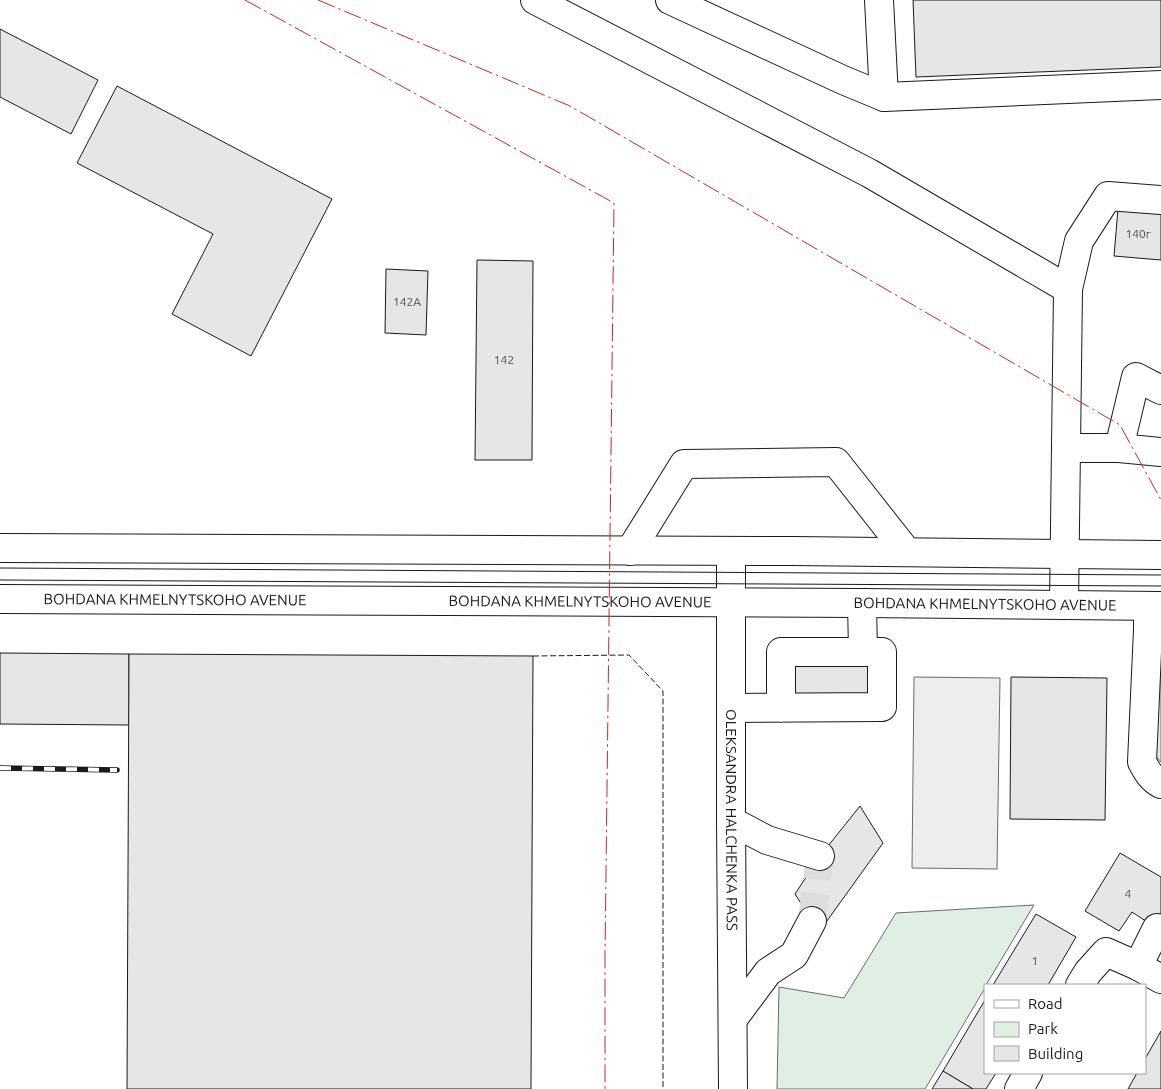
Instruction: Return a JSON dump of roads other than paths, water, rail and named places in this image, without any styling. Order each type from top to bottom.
[{"type":"main road","points":[[535,0],[870,173],[1068,289]]},
{"type":"main road","points":[[670,0],[884,97],[1161,86]]},
{"type":"main road","points":[[879,0],[884,97]]},
{"type":"main road","points":[[1064,605],[1068,289],[1079,241],[1108,196],[1161,200]]},
{"type":"main road","points":[[1119,448],[1136,377],[1161,390]]},
{"type":"main road","points":[[1066,448],[1119,448],[1161,452]]},
{"type":"main road","points":[[630,551],[684,464],[836,462],[906,552]]},
{"type":"main road","points":[[0,548],[1161,555]]},
{"type":"main road","name":"OLEKSANDRA HALCHENKA PASS","points":[[731,551],[733,1089]]},
{"type":"main road","name":"BOHDANA KHMELNYTSKOHO AVENUE","points":[[0,599],[862,602],[1155,606]]},
{"type":"main road","points":[[862,602],[863,652]]},
{"type":"main road","points":[[1155,606],[1148,630],[1142,762],[1148,773],[1156,782],[1161,784]]},
{"type":"main road","points":[[731,708],[781,708],[882,708],[882,652],[781,652],[781,708]]},
{"type":"main road","points":[[731,821],[767,840],[820,856]]},
{"type":"main road","points":[[733,1019],[768,972],[794,955],[812,921]]},
{"type":"main road","points":[[1081,984],[1088,972],[1106,952],[1149,973],[1157,928]]},
{"type":"main road","points":[[1019,1089],[1027,1074]]},
{"type":"tunnel","points":[[812,921],[820,856]]},
{"type":"tram line","points":[[0,568],[1161,575]]},
{"type":"tram line","points":[[0,580],[1161,586]]},
{"type":"railway","points":[[0,768],[117,770]]}]
